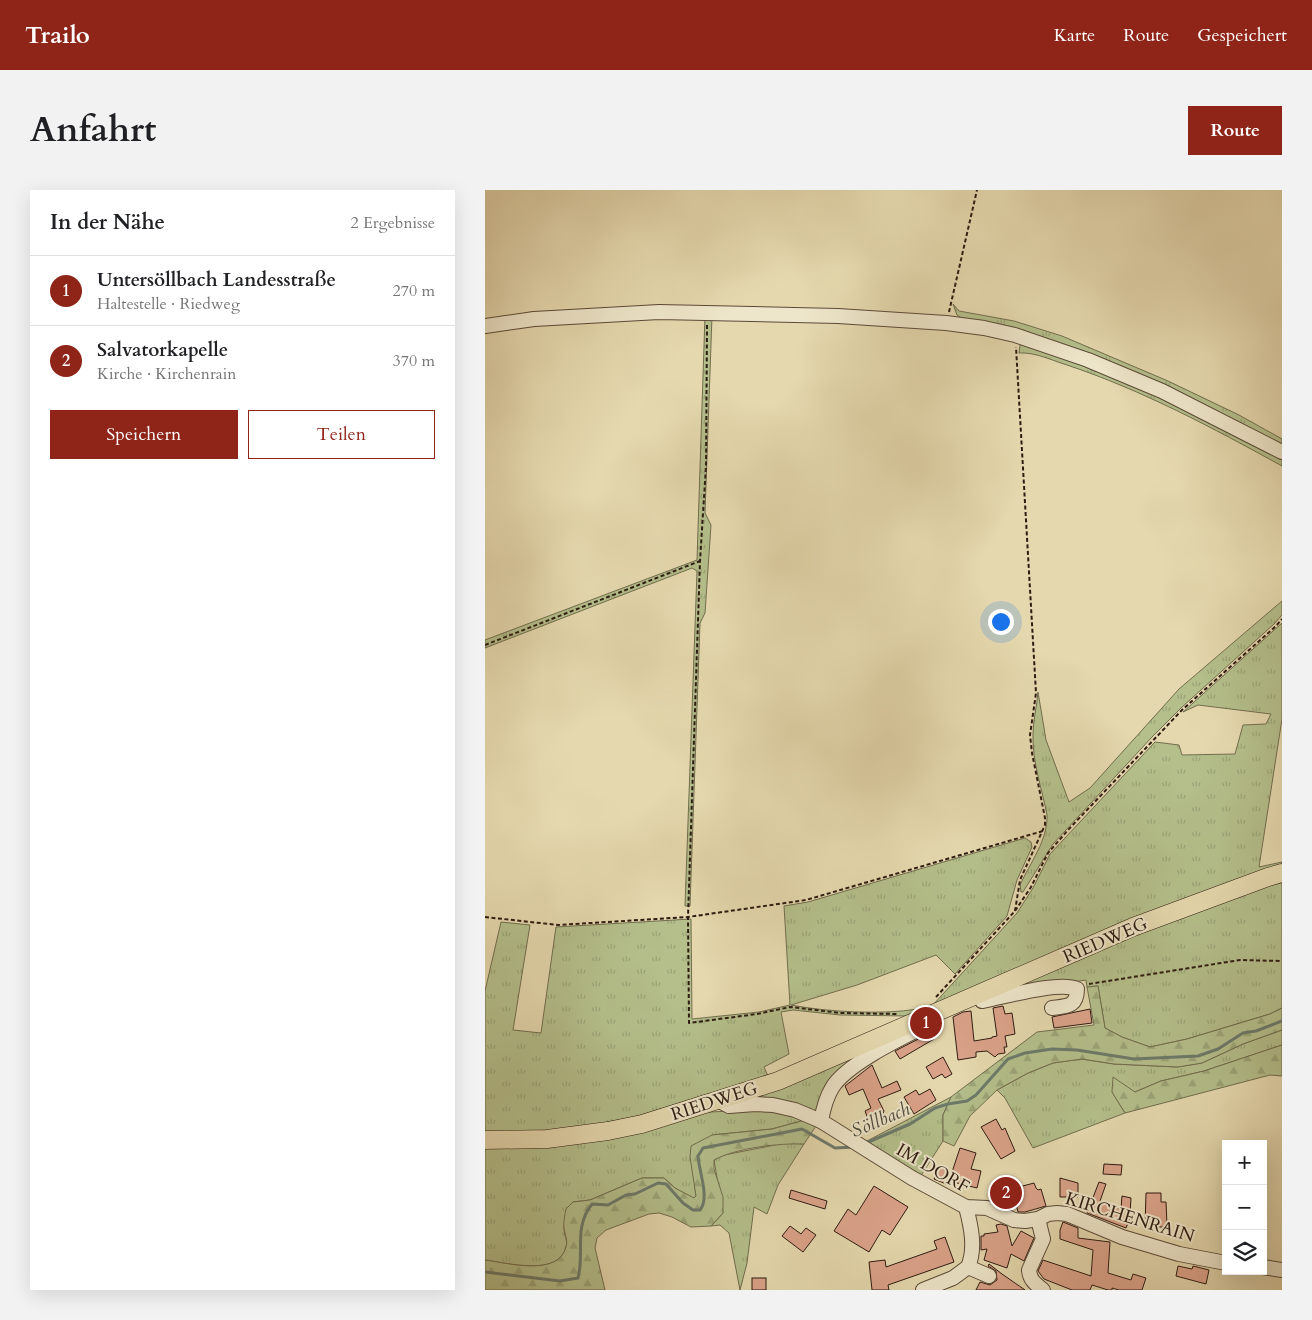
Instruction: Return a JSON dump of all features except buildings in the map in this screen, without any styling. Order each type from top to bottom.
[{"type":"main road","name":"RIEDWEG","points":[[485,1140],[547,1139],[608,1131],[642,1124],[719,1100],[778,1080],[1181,908],[1282,873]]},
{"type":"street","points":[[485,326],[534,319],[659,312],[838,316],[946,323],[984,328],[1015,335],[1088,360],[1162,391],[1282,452]]},
{"type":"street","points":[[977,994],[982,1001],[1056,987],[1070,986],[1077,989],[1076,1000],[1071,1006],[1052,1008]]},
{"type":"street","name":"RIEDWEG","points":[[821,1121],[824,1106],[833,1087],[849,1070],[892,1043],[935,1020],[931,1014]]},
{"type":"street","name":"IM DORF","points":[[719,1100],[729,1106],[773,1105],[795,1110],[821,1121],[866,1151],[967,1207],[972,1251],[968,1267]]},
{"type":"street","name":"KIRCHENRAIN","points":[[967,1207],[987,1208],[1025,1221],[1038,1219],[1048,1214],[1067,1214],[1122,1238],[1179,1254],[1222,1262]]},
{"type":"street","points":[[1038,1219],[1043,1239],[1029,1270],[1029,1276],[1043,1290]]},
{"type":"street","points":[[931,1288],[953,1278],[968,1267],[989,1276]]},
{"type":"street","points":[[1267,1268],[1282,1270]]},
{"type":"path","points":[[946,323],[977,190]]},
{"type":"path","points":[[708,313],[706,466],[700,561],[688,917],[689,1023],[757,1014],[790,1007],[841,1013],[901,1014]]},
{"type":"path","points":[[1015,335],[1036,693],[1030,735],[1045,818],[1043,831],[1020,880],[1015,911]]},
{"type":"path","points":[[485,644],[700,561]]},
{"type":"path","points":[[931,1014],[925,1009],[1015,911],[1031,887],[1048,853],[1068,830],[1181,710],[1282,619]]},
{"type":"path","points":[[485,917],[558,925],[688,917],[806,900],[1043,831]]},
{"type":"path","points":[[1077,989],[1090,983],[1240,960],[1282,961]]},
{"type":"green space","points":[[953,304],[959,311],[1014,321],[1062,336],[1168,381],[1239,415],[1282,439],[1282,449],[1164,389],[963,319],[957,315]]},
{"type":"green space","points":[[705,315],[712,316],[705,513],[711,525],[705,613],[700,623],[690,906],[685,906],[697,571],[692,568],[485,648],[485,640],[697,560]]},
{"type":"green space","points":[[1023,342],[1161,394],[1282,456],[1282,466],[1203,424],[1123,386],[1043,357],[1019,353],[1020,345]]},
{"type":"green space","points":[[1282,601],[1282,615],[1274,624],[1181,708],[1152,737],[1053,844],[1023,892],[1021,892],[1020,885],[1042,842],[1047,824],[1047,815],[1033,744],[1038,692],[1046,740],[1069,802],[1090,788],[1179,689]]},
{"type":"green space","points":[[1282,623],[1282,719],[1259,867],[1282,862],[1282,869],[932,1006],[1017,913],[1033,888],[1050,854],[1155,742],[1179,745],[1182,755],[1235,754],[1243,725],[1266,724],[1271,714],[1198,705],[1183,712]]},
{"type":"green space","points":[[1025,838],[1031,842],[1032,847],[1017,880],[1007,916],[955,974],[936,955],[857,985],[791,1005],[855,1012],[888,1012],[918,1009],[916,1013],[909,1016],[840,1015],[793,1010],[781,1012],[789,1054],[764,1067],[768,1076],[638,1116],[574,1129],[485,1133],[485,991],[501,922],[530,925],[513,1030],[541,1033],[556,927],[691,919],[692,1019],[759,1012],[790,1005],[784,906],[808,902]]},
{"type":"green space","points":[[1282,879],[1282,1008],[1270,1014],[1187,1039],[1150,1047],[1122,1037],[1105,1028],[1098,986],[1087,987],[1086,980],[985,995],[1184,912]]},
{"type":"green space","points":[[1098,986],[1105,1028],[1122,1037],[1150,1047],[1187,1039],[1270,1014],[1282,1008],[1282,1030],[1243,1044],[1202,1063],[1178,1067],[1114,1064],[1082,1059],[1053,1063],[1028,1073],[997,1090],[970,1116],[954,1146],[943,1141],[943,1115],[951,1097],[1037,1032],[1094,1025],[1087,987]]},
{"type":"green space","points":[[1282,1030],[1282,1045],[1204,1071],[1161,1081],[1135,1092],[1112,1092],[1125,1113],[1033,1148],[1005,1098],[997,1090],[1028,1073],[1053,1063],[1081,1059],[1114,1064],[1177,1067],[1202,1063],[1243,1044]]},
{"type":"green space","points":[[891,1037],[847,1064],[833,1076],[819,1109],[815,1112],[734,1101]]},
{"type":"green space","points":[[1282,1045],[1282,1076],[1270,1075],[1125,1113],[1112,1092],[1113,1077],[1135,1092],[1161,1081],[1204,1071]]},
{"type":"green space","points":[[951,1097],[943,1115],[943,1141],[920,1177],[865,1142]]},
{"type":"green space","points":[[772,1109],[805,1120],[772,1129],[712,1135],[694,1179],[696,1196],[693,1199],[675,1188],[664,1178],[642,1178],[590,1200],[573,1202],[564,1225],[566,1247],[561,1256],[553,1262],[531,1266],[485,1260],[485,1144],[690,1113]]},
{"type":"green space","points":[[805,1120],[816,1126],[804,1144],[758,1147],[734,1152],[714,1160],[714,1169],[723,1197],[723,1213],[711,1226],[691,1227],[672,1217],[659,1213],[649,1214],[606,1230],[597,1238],[595,1248],[605,1290],[485,1290],[485,1260],[531,1266],[553,1262],[561,1256],[567,1245],[564,1226],[566,1209],[573,1202],[590,1200],[642,1178],[664,1178],[675,1188],[694,1198],[696,1196],[690,1157],[691,1146],[712,1135],[772,1129]]},
{"type":"green space","points":[[785,1143],[804,1144],[778,1185],[767,1214],[754,1207],[747,1263],[740,1290],[729,1233],[720,1225],[711,1226],[723,1213],[714,1160],[724,1155]]},
{"type":"waterway","name":"Söllbach","points":[[866,1143],[910,1124],[935,1108],[967,1101],[976,1095],[1008,1059],[1025,1053],[1052,1049],[1077,1050],[1134,1059],[1198,1056],[1218,1049],[1243,1033],[1256,1031],[1282,1021]]},
{"type":"waterway","name":"Söllbach","points":[[485,1272],[560,1281],[578,1278],[581,1231],[586,1213],[592,1204],[608,1205],[626,1195],[635,1194],[658,1183],[666,1184],[683,1203],[693,1210],[700,1210],[703,1205],[704,1192],[698,1156],[703,1148],[802,1129],[835,1148],[855,1147]]},
{"type":"place","name":"Untersöllbach Landesstraße","points":[[926,1023]]},
{"type":"place","name":"Salvatorkapelle","points":[[1006,1193]]}]
